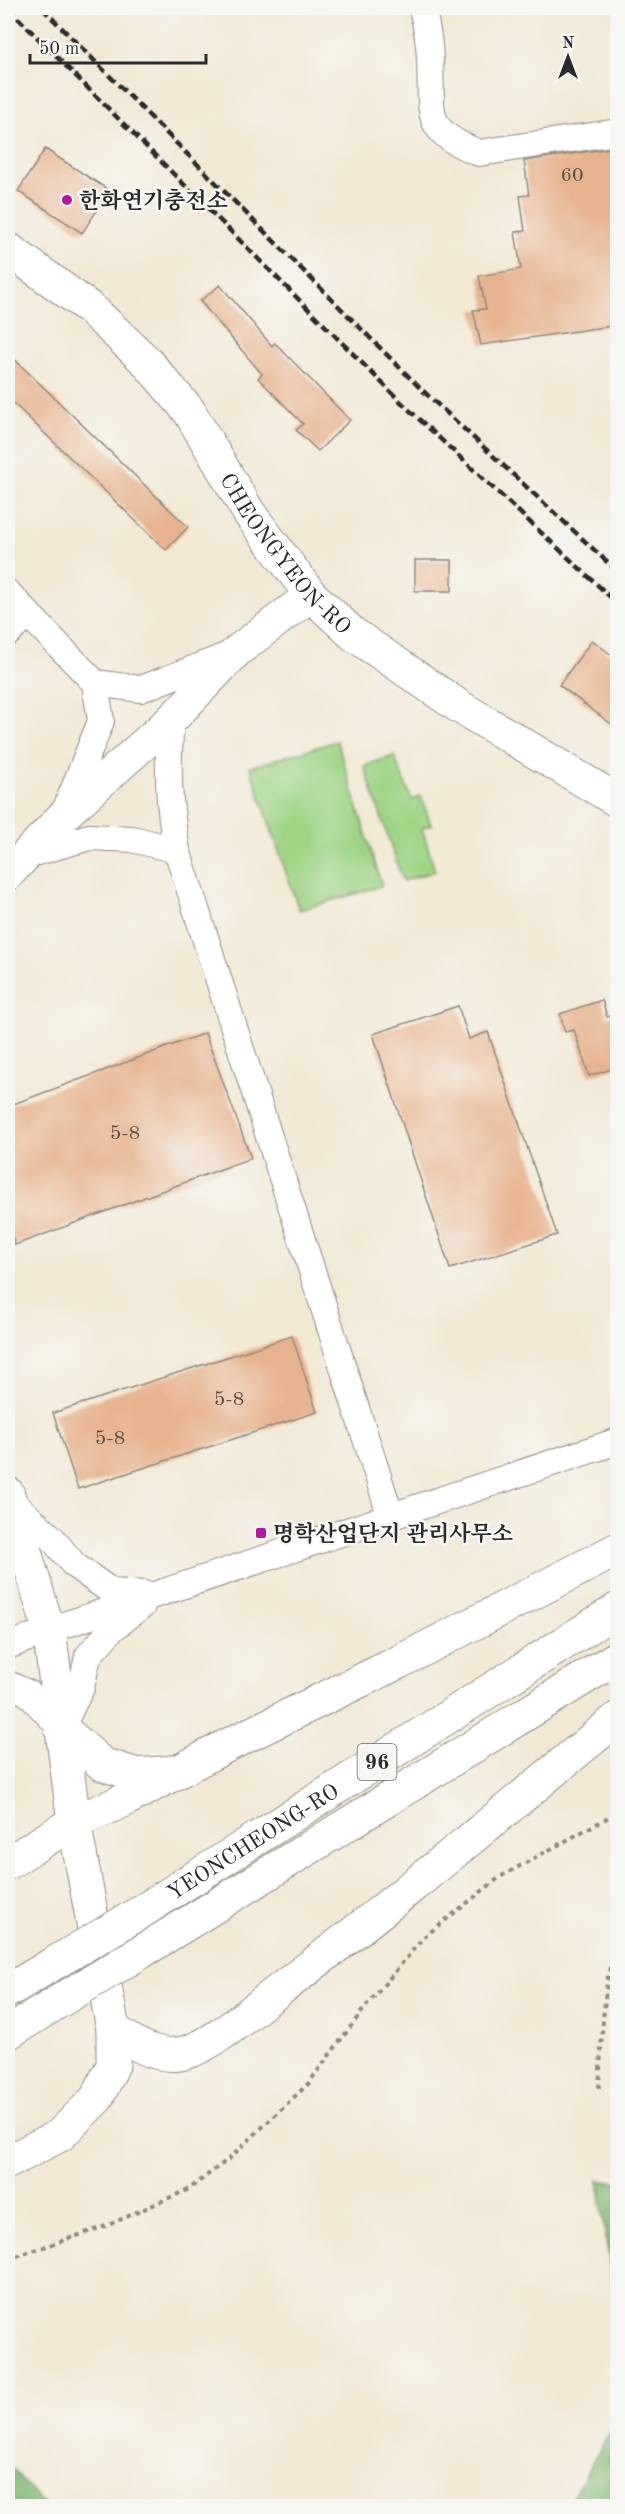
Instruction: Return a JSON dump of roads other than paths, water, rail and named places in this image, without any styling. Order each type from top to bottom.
[{"type":"main road","name":"CHEONGYEON-RO","points":[[8,249],[91,309],[146,360],[189,411],[249,513],[311,595],[353,634],[460,707],[618,801]]},
{"type":"main road","points":[[11,1861],[74,1822],[123,1801],[178,1771],[399,1662],[618,1548]]},
{"type":"main road","name":"YEONCHEONG-RO","points":[[8,1991],[136,1915],[618,1609]]},
{"type":"main road","points":[[8,2162],[60,2135],[97,2098],[113,2065],[113,2029],[74,1822],[49,1630]]},
{"type":"main road","name":"YEONCHEONG-RO","points":[[8,2033],[618,1657]]},
{"type":"main road","points":[[113,2029],[133,2043],[160,2054],[181,2054],[212,2040],[323,1956],[618,1718]]},
{"type":"main road","points":[[61,1728],[102,1764],[137,1775],[178,1771]]},
{"type":"main road","points":[[11,1861],[40,1824],[56,1790],[61,1728]]},
{"type":"street","points":[[422,8],[430,62],[430,104],[433,118],[444,134],[461,146],[479,153],[618,132]]},
{"type":"street","points":[[8,593],[95,683],[101,721],[63,816]]},
{"type":"street","points":[[17,865],[63,816],[171,720],[237,651],[311,595]]},
{"type":"street","points":[[8,633],[28,614]]},
{"type":"street","points":[[95,683],[141,689],[237,651]]},
{"type":"street","points":[[171,720],[167,759],[169,807],[177,850],[391,1517]]},
{"type":"street","points":[[17,865],[89,837],[132,839],[177,850]]},
{"type":"street","points":[[8,1646],[49,1630],[618,1442]]},
{"type":"street","points":[[8,1498],[52,1538],[74,1565],[112,1592],[156,1595]]},
{"type":"street","points":[[8,1498],[49,1630]]},
{"type":"street","points":[[8,1684],[28,1693],[61,1728],[81,1688],[88,1656],[112,1629],[156,1595]]},
{"type":"railway","points":[[8,8],[406,407],[618,604]]},
{"type":"railway","points":[[42,8],[420,388],[618,572]]},
{"type":"place","name":"한화연기충전소","points":[[67,200]]},
{"type":"place","name":"명학산업단지 관리사무소","points":[[261,1533]]}]
